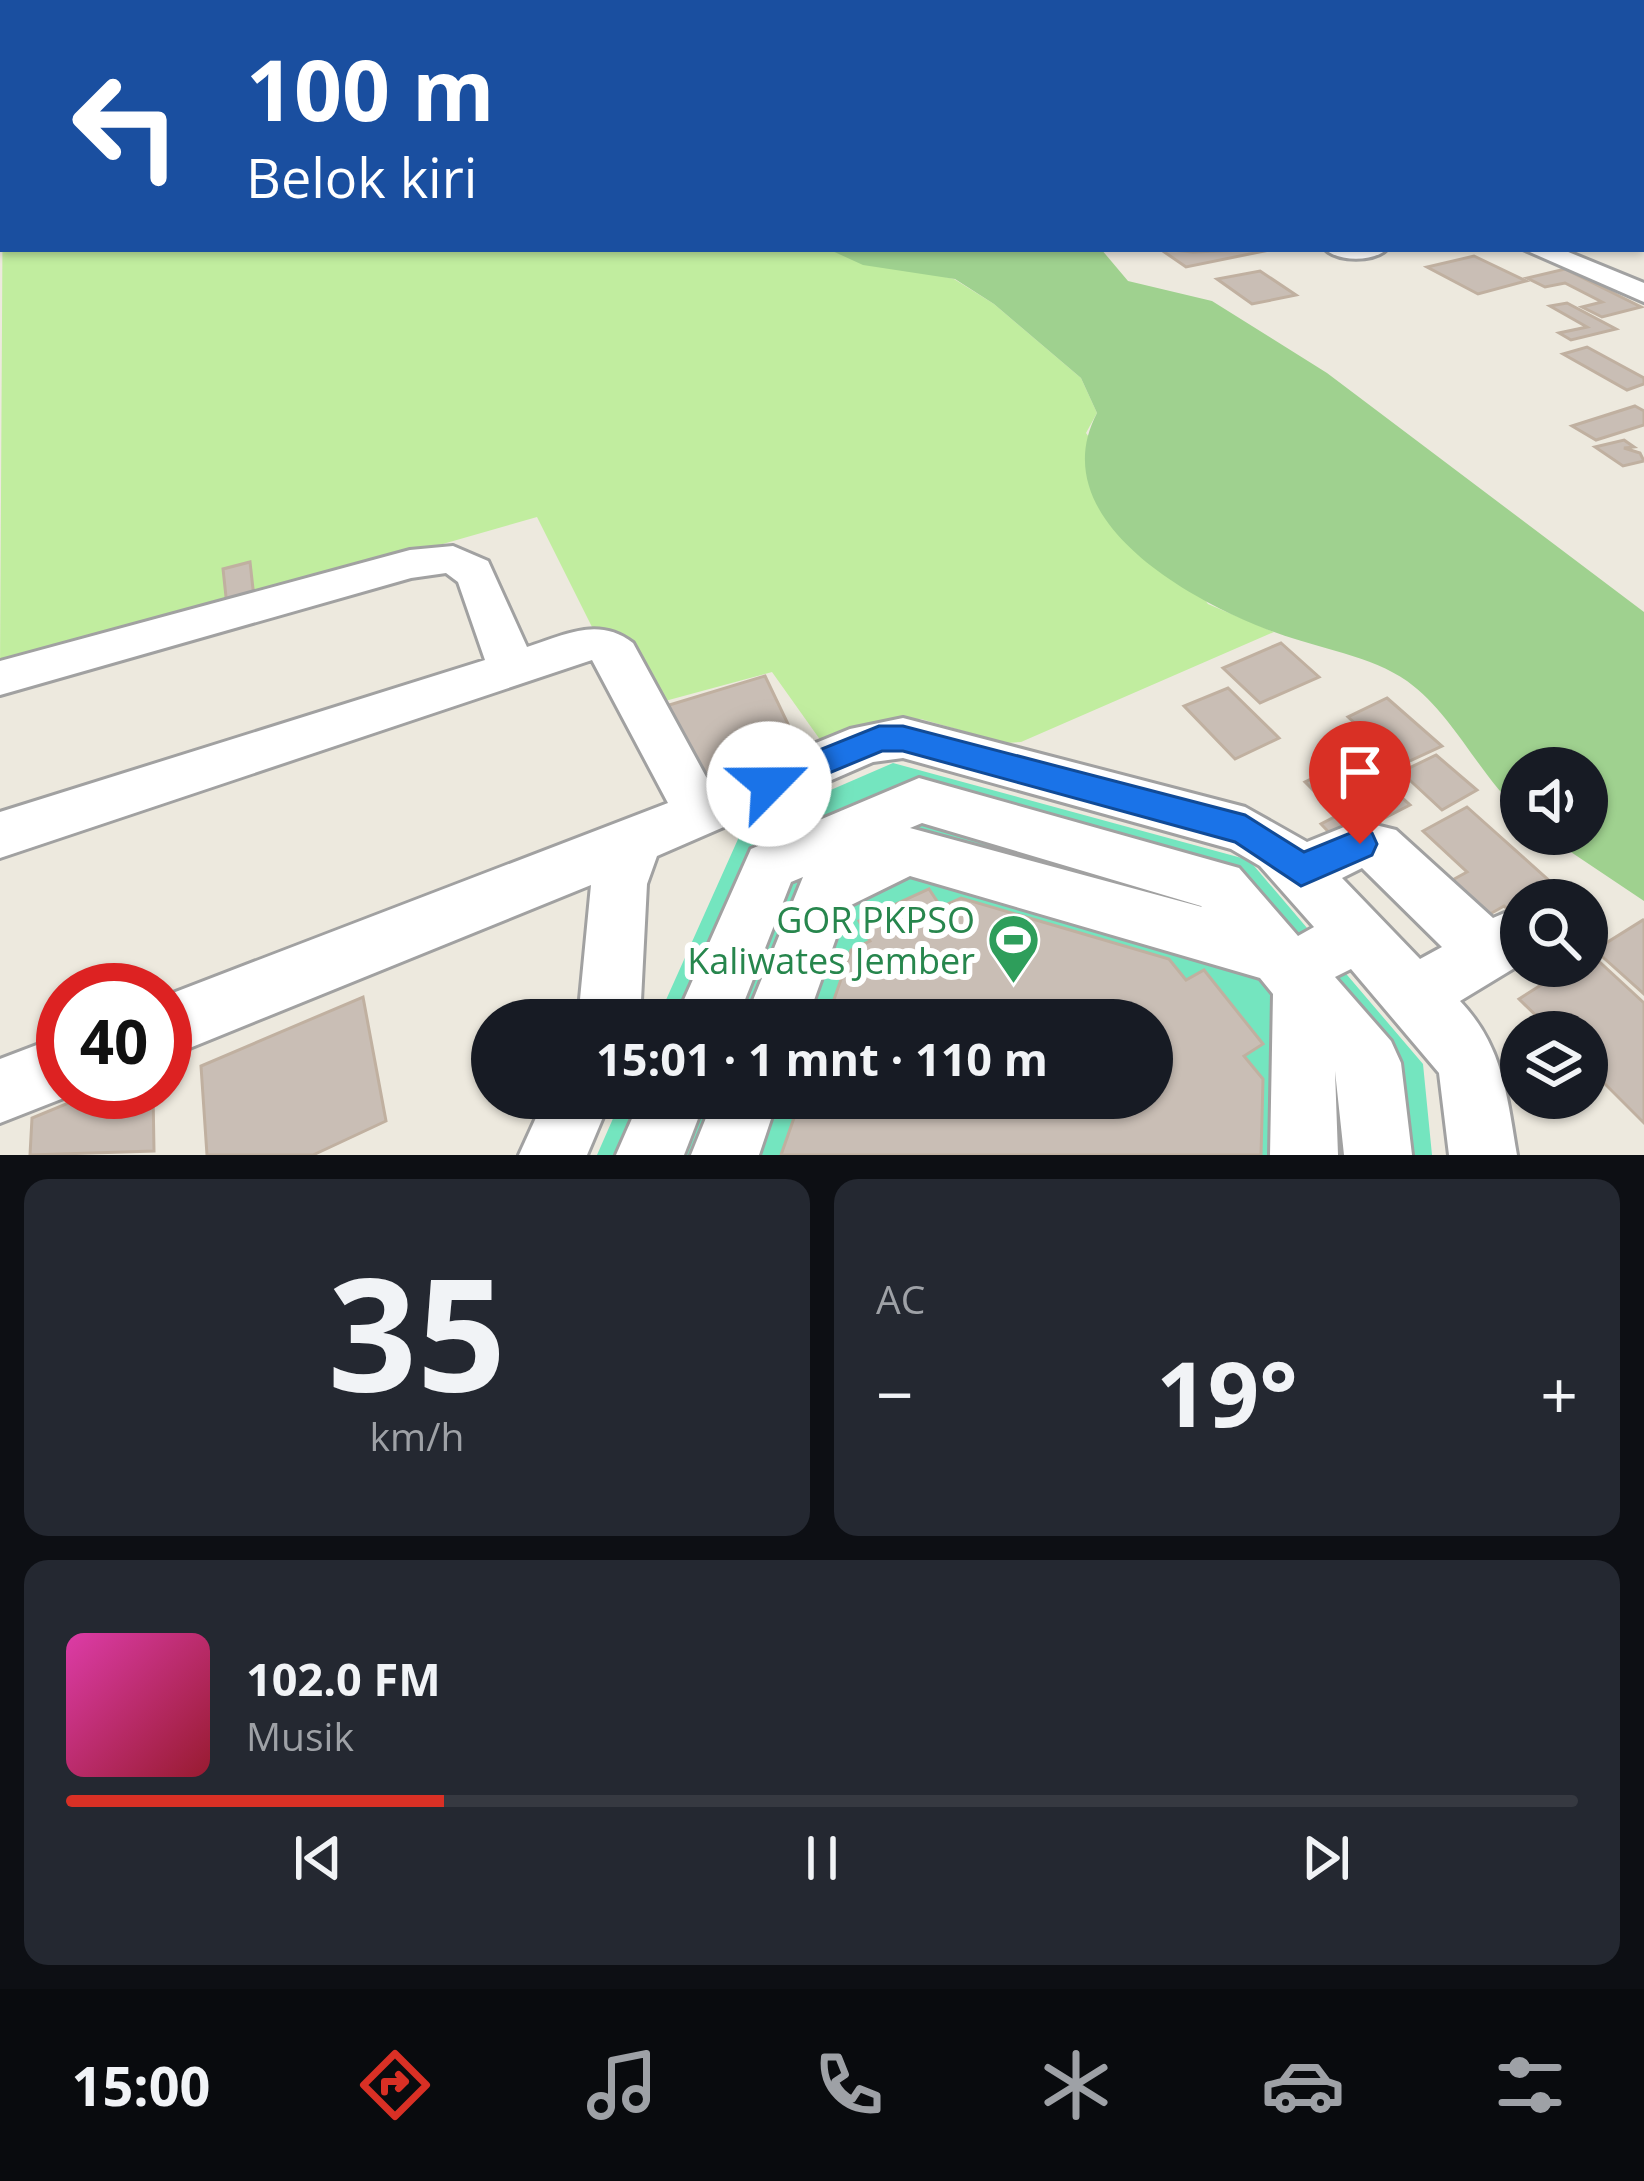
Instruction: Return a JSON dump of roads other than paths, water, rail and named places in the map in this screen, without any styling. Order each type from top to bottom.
[{"type":"street","points":[[1544,252],[1644,293]]},
{"type":"street","points":[[0,679],[410,565],[451,560],[467,564],[477,578],[512,668]]},
{"type":"street","points":[[0,835],[591,643],[610,647],[699,814]]},
{"type":"street","points":[[192,1016],[879,739],[903,738],[1245,830],[1301,871],[1414,995],[1470,1065],[1483,1155]]},
{"type":"street","points":[[804,770],[856,850]]},
{"type":"street","points":[[784,999],[825,890],[856,850],[920,800],[1222,890],[1372,1068],[1378,1155]]},
{"type":"street","points":[[611,999],[619,884],[635,841]]},
{"type":"street","points":[[1301,871],[1360,844],[1377,847],[1500,939]]},
{"type":"street","points":[[715,999],[770,866],[856,850]]},
{"type":"street","points":[[1291,970],[1359,934]]},
{"type":"street","points":[[1414,995],[1500,944]]},
{"type":"street","points":[[1291,970],[1304,1155]]},
{"type":"street","points":[[0,1091],[36,1077]]},
{"type":"street","points":[[553,1155],[569,1119]]},
{"type":"street","points":[[650,1155],[665,1119]]},
{"type":"street","points":[[725,1155],[738,1119]]},
{"type":"place","name":"GOR PKPSO Kaliwates Jember","points":[[1014,986]]}]
